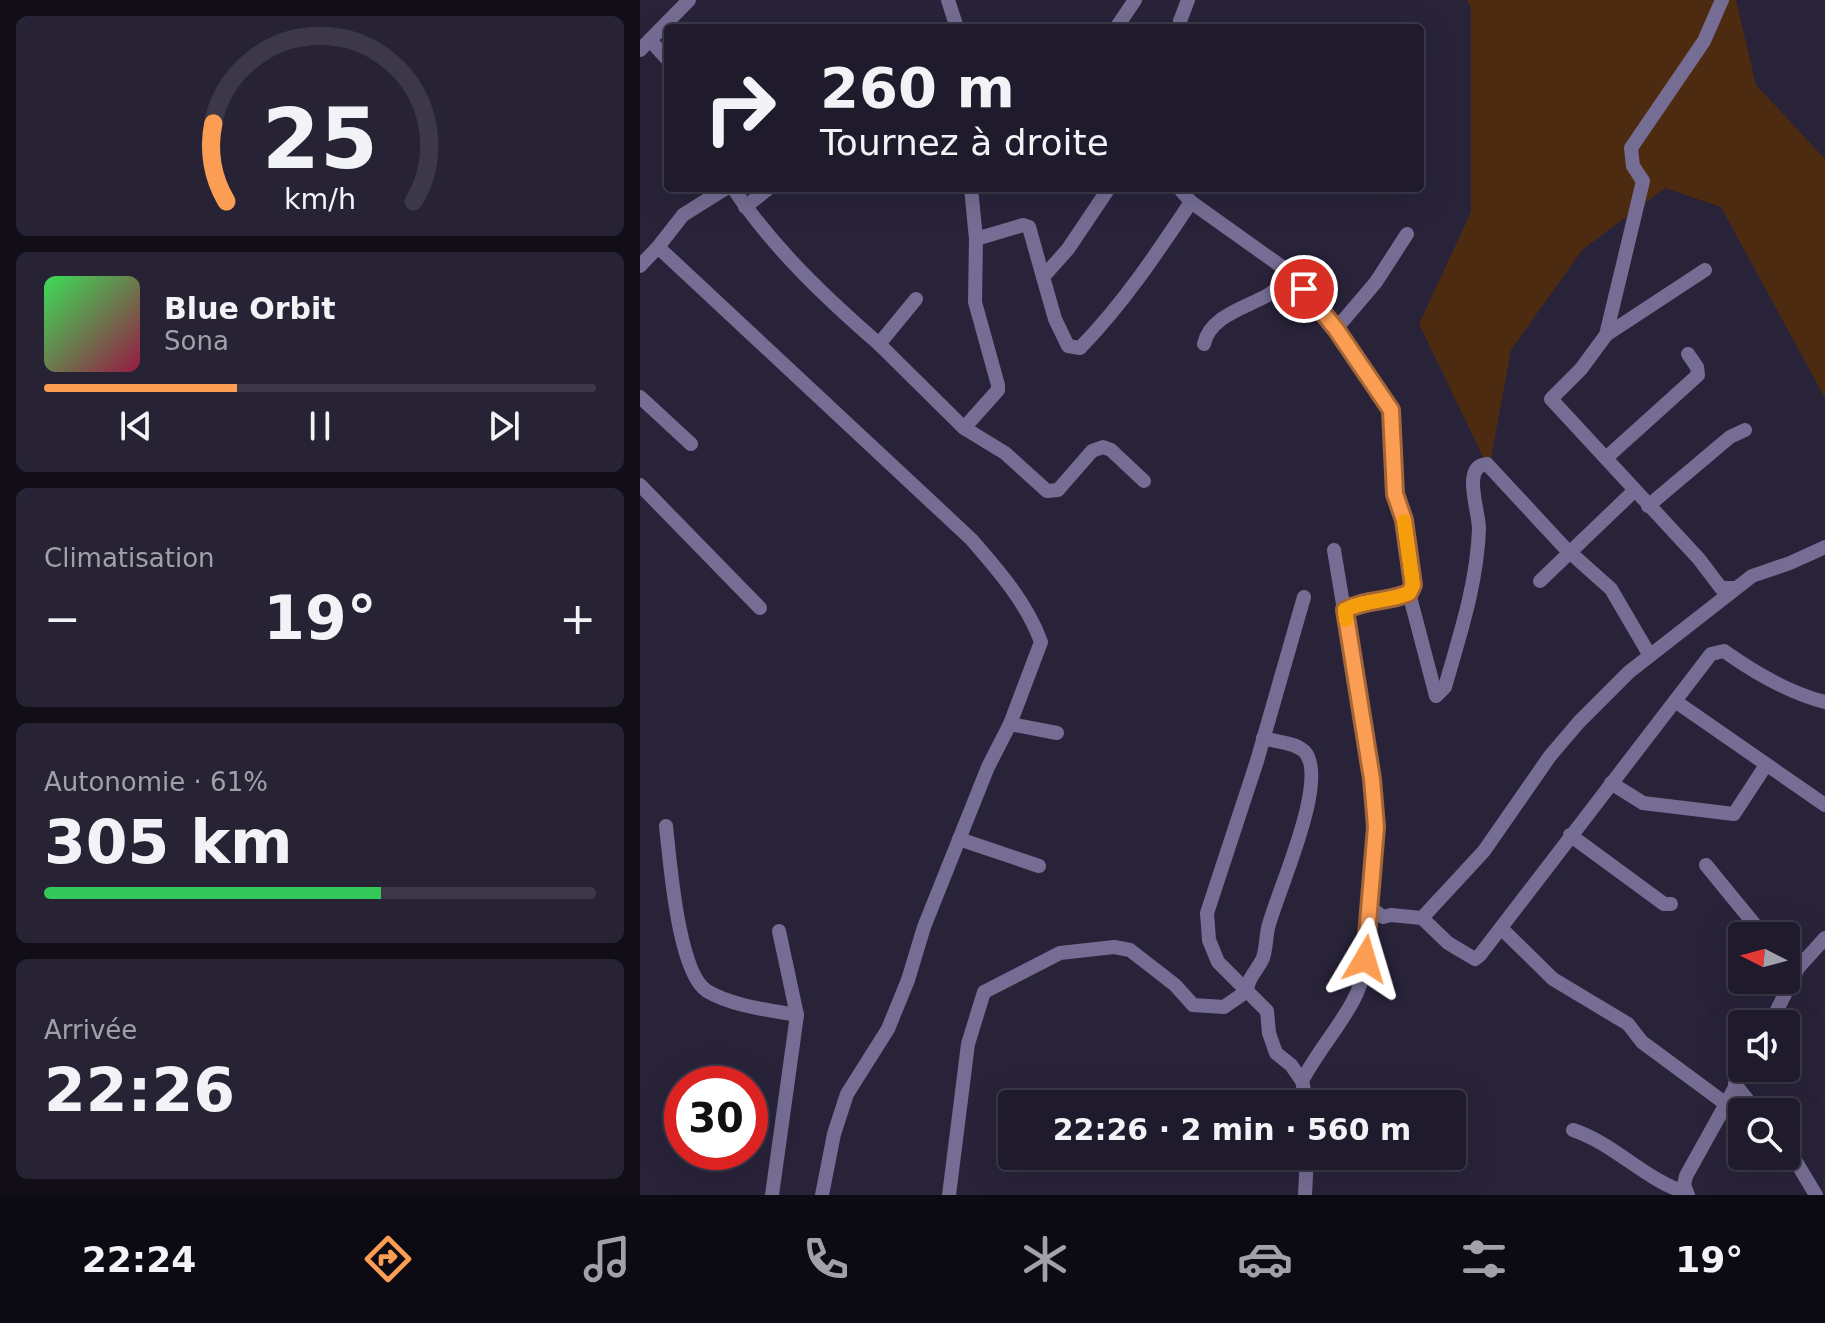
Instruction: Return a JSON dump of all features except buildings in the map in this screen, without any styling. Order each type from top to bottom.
[{"type":"street","points":[[666,24],[689,0]]},
{"type":"street","points":[[948,0],[956,24]]},
{"type":"street","points":[[1119,24],[1135,0]]},
{"type":"street","points":[[1180,24],[1188,0]]},
{"type":"street","points":[[1606,335],[1643,181],[1633,166],[1631,148],[1704,41],[1722,0]]},
{"type":"street","points":[[664,26],[645,45],[664,57]]},
{"type":"street","points":[[640,266],[683,215],[720,192]]},
{"type":"street","points":[[736,192],[745,207],[813,283],[964,428],[1005,453],[1047,491],[1058,490],[1092,451],[1103,447],[1111,450],[1144,481]]},
{"type":"street","points":[[745,207],[764,192]]},
{"type":"street","points":[[964,428],[998,390],[975,302],[976,239],[971,192]]},
{"type":"street","points":[[1043,277],[1068,249],[1106,192]]},
{"type":"street","points":[[1182,192],[1191,202],[1292,274],[1336,329],[1391,410],[1395,494],[1404,520],[1413,585],[1409,593],[1398,598],[1360,602],[1345,610]]},
{"type":"street","points":[[976,239],[1023,225],[1029,227],[1055,319],[1068,346],[1080,348],[1103,325],[1141,276],[1191,202]]},
{"type":"street","points":[[1336,329],[1376,282],[1407,234]]},
{"type":"street","points":[[658,247],[971,539],[997,569],[1033,620],[1041,642],[1010,724],[998,746],[924,927],[908,980],[888,1029],[847,1094],[834,1134],[822,1195]]},
{"type":"street","points":[[1705,270],[1606,335],[1581,369],[1551,399],[1699,559],[1721,588],[1734,588]]},
{"type":"street","points":[[1204,344],[1206,333],[1222,319],[1271,294],[1292,274]]},
{"type":"street","points":[[879,344],[916,299]]},
{"type":"street","points":[[1606,458],[1698,375],[1697,367],[1688,354]]},
{"type":"street","points":[[640,397],[691,444]]},
{"type":"street","points":[[1648,506],[1730,437],[1745,430]]},
{"type":"street","points":[[1409,593],[1436,696],[1445,687],[1478,560],[1479,514],[1471,478],[1475,470],[1487,464],[1569,552],[1611,589],[1649,654]]},
{"type":"street","points":[[640,485],[760,608]]},
{"type":"street","points":[[1540,581],[1634,491]]},
{"type":"street","points":[[1422,918],[1484,851],[1569,733],[1649,654],[1752,576],[1825,547]]},
{"type":"street","points":[[1302,1081],[1316,1054],[1355,998],[1365,959],[1376,827],[1372,779],[1334,550]]},
{"type":"street","points":[[1304,597],[1207,913],[1209,940],[1218,962],[1267,1011],[1269,1033],[1276,1053],[1291,1065],[1302,1081],[1304,1090]]},
{"type":"street","points":[[1371,908],[1383,917],[1422,918],[1448,943],[1475,959],[1711,654],[1724,651],[1748,668],[1802,697],[1825,702]]},
{"type":"street","points":[[1675,701],[1825,805]]},
{"type":"street","points":[[1010,724],[1057,733]]},
{"type":"street","points":[[949,1195],[968,1044],[984,992],[1060,953],[1114,947],[1130,950],[1175,985],[1193,1005],[1224,1007],[1247,991],[1248,980],[1263,958],[1268,927],[1304,820],[1311,782],[1311,762],[1305,752],[1295,745],[1263,738]]},
{"type":"street","points":[[1611,783],[1643,803],[1734,814],[1766,765]]},
{"type":"street","points":[[666,826],[686,955],[695,978],[705,990],[719,997],[797,1015]]},
{"type":"street","points":[[1570,835],[1664,904],[1671,904]]},
{"type":"street","points":[[959,839],[1039,866]]},
{"type":"street","points":[[1706,865],[1753,922]]},
{"type":"street","points":[[1501,928],[1553,979],[1628,1024],[1642,1042],[1726,1104]]},
{"type":"street","points":[[772,1195],[797,1015],[779,931]]},
{"type":"street","points":[[1800,966],[1825,938]]},
{"type":"street","points":[[1687,1194],[1684,1185],[1686,1176],[1735,1084],[1746,1098]]},
{"type":"street","points":[[1573,1130],[1614,1150],[1667,1187],[1687,1194]]},
{"type":"street","points":[[1800,1168],[1816,1195]]},
{"type":"street","points":[[1305,1195],[1306,1170]]},
{"type":"shaded area","points":[[1467,0],[1736,0],[1756,85],[1825,159],[1825,398],[1721,207],[1665,188],[1583,249],[1511,350],[1489,469],[1419,324],[1471,212],[1471,8]]},
{"type":"slow traffic","points":[[1346,620],[1345,610],[1360,602],[1398,598],[1409,593],[1413,585],[1404,521]]},
{"type":"route","points":[[1304,289],[1336,329],[1391,410],[1395,494],[1404,520],[1413,585],[1409,593],[1398,598],[1360,602],[1345,610],[1372,779],[1376,827],[1365,959]]}]
